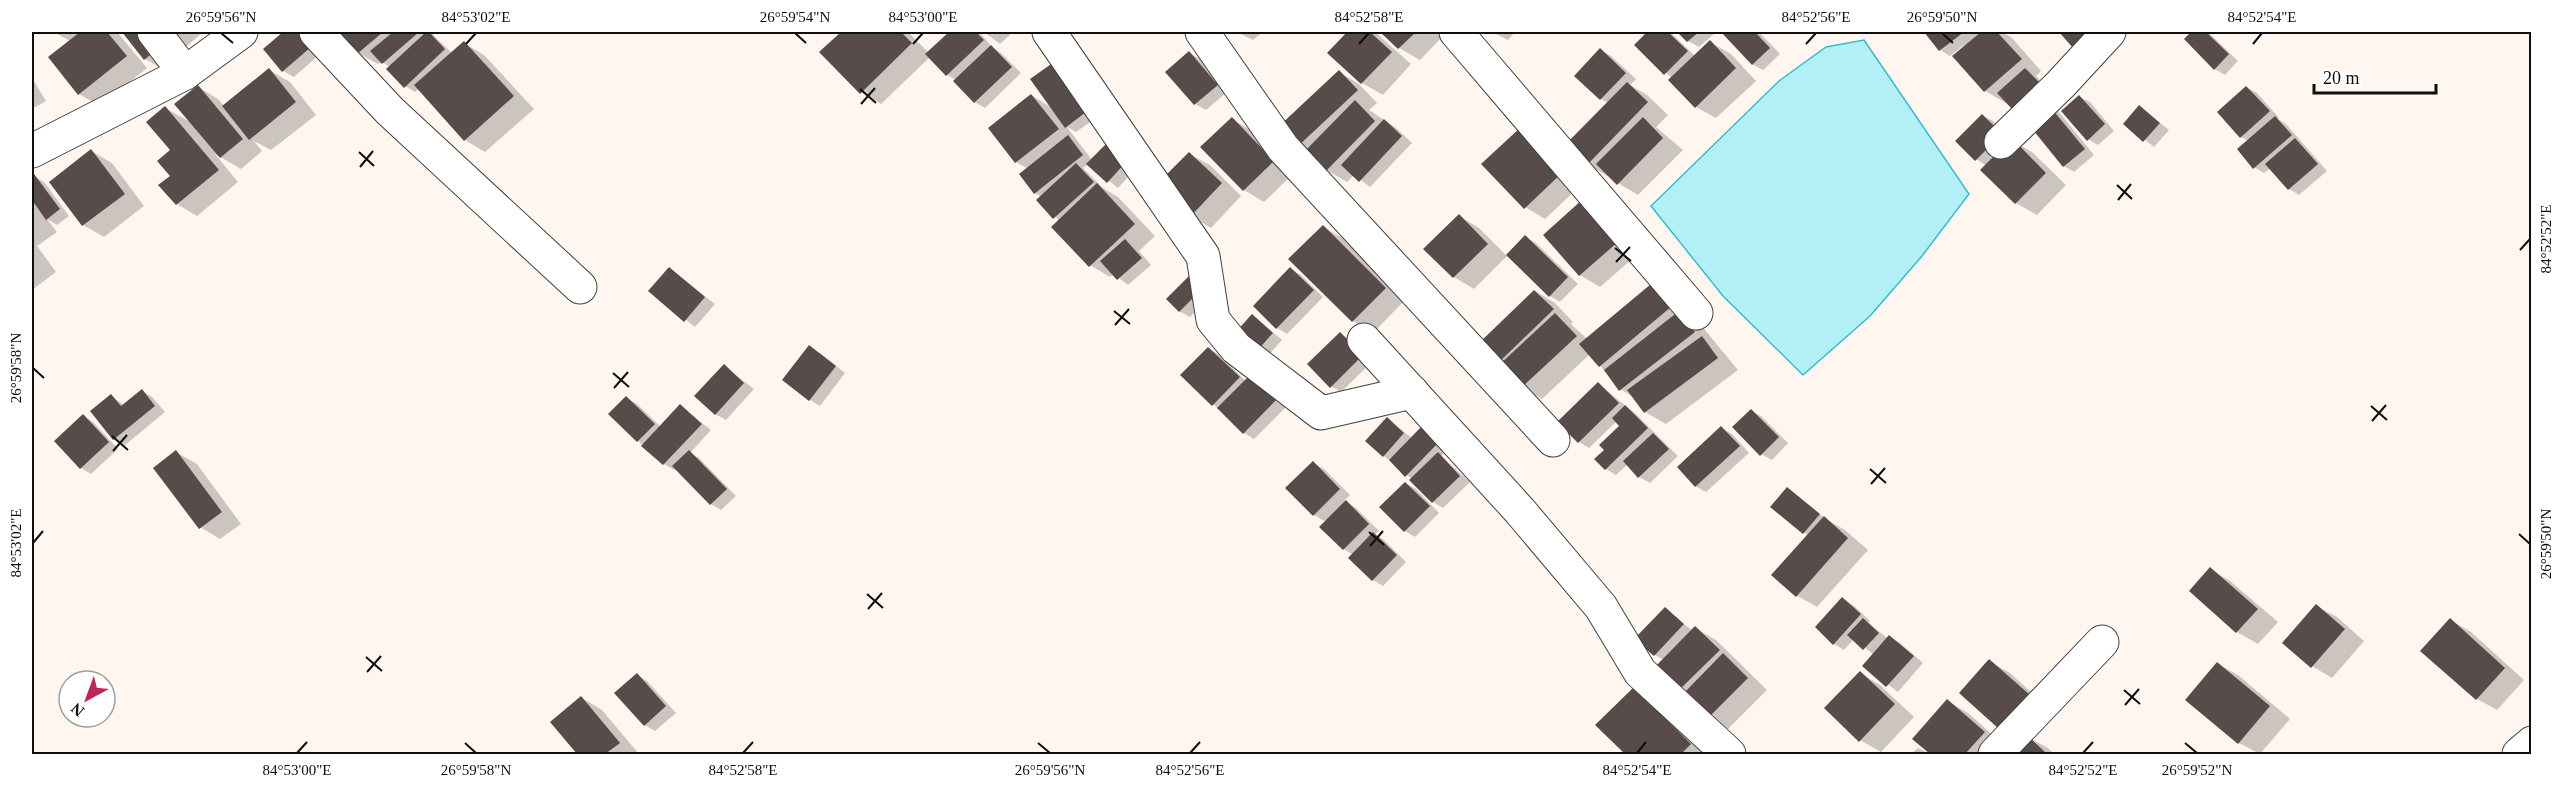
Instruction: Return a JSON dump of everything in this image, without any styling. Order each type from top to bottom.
[{"type":"street","points":[[154,32],[185,74]]},
{"type":"street","points":[[32,151],[185,74],[241,32]]},
{"type":"street","points":[[316,32],[390,111],[580,287]]},
{"type":"street","points":[[1049,32],[1203,256],[1213,320],[1236,348],[1321,413],[1412,392]]},
{"type":"street","points":[[1202,32],[1283,148],[1553,440]]},
{"type":"street","points":[[1456,32],[1696,313]]},
{"type":"street","points":[[2001,142],[2060,85],[2109,32]]},
{"type":"street","points":[[1364,340],[1520,511],[1600,607],[1640,672],[1729,754]]},
{"type":"street","points":[[1995,754],[2102,642]]},
{"type":"street","points":[[2519,754],[2532,743]]},
{"type":"water","points":[[1864,40],[1969,194],[1922,256],[1870,316],[1803,375],[1723,296],[1651,206],[1779,81],[1826,47]]},
{"type":"building","points":[[80,32],[107,32],[127,56],[78,95],[48,57]]},
{"type":"building","points":[[122,32],[150,32],[161,46],[144,60]]},
{"type":"building","points":[[283,32],[297,32],[311,47],[282,72],[263,49]]},
{"type":"building","points":[[337,32],[383,32],[357,54]]},
{"type":"building","points":[[393,32],[419,32],[382,64],[370,51]]},
{"type":"building","points":[[426,32],[429,32],[445,49],[404,88],[386,69]]},
{"type":"building","points":[[841,32],[901,32],[912,43],[860,94],[819,52]]},
{"type":"building","points":[[949,32],[976,32],[984,40],[946,76],[925,54]]},
{"type":"building","points":[[1347,32],[1370,32],[1392,52],[1361,84],[1327,53]]},
{"type":"building","points":[[1380,32],[1416,32],[1398,49]]},
{"type":"building","points":[[1647,32],[1668,32],[1688,51],[1664,75],[1634,45]]},
{"type":"building","points":[[1677,32],[1699,32],[1687,42]]},
{"type":"building","points":[[1721,32],[1755,32],[1770,48],[1752,65]]},
{"type":"building","points":[[1924,32],[1964,32],[1939,51]]},
{"type":"building","points":[[1981,32],[1997,32],[2022,59],[1984,92],[1952,56]]},
{"type":"building","points":[[2059,32],[2092,32],[2073,48]]},
{"type":"building","points":[[2191,32],[2206,32],[2229,54],[2214,70],[2184,39]]},
{"type":"building","points":[[1710,40],[1736,68],[1695,108],[1668,80]]},
{"type":"building","points":[[464,41],[514,96],[464,141],[414,85]]},
{"type":"building","points":[[991,45],[1012,67],[974,103],[953,81]]},
{"type":"building","points":[[1600,48],[1626,73],[1600,100],[1574,76]]},
{"type":"building","points":[[1189,51],[1218,85],[1194,105],[1165,72]]},
{"type":"building","points":[[1054,62],[1090,109],[1065,128],[1030,79]]},
{"type":"building","points":[[269,68],[296,102],[249,140],[222,106]]},
{"type":"building","points":[[2025,68],[2041,84],[2012,109],[1997,93]]},
{"type":"building","points":[[1339,70],[1358,90],[1296,148],[1277,128]]},
{"type":"building","points":[[1627,82],[1648,102],[1586,166],[1565,145]]},
{"type":"building","points":[[198,85],[243,139],[220,158],[174,104]]},
{"type":"building","points":[[2246,86],[2270,111],[2240,138],[2217,112]]},
{"type":"building","points":[[1031,94],[1059,129],[1015,163],[988,128]]},
{"type":"building","points":[[2079,95],[2105,124],[2087,141],[2061,111]]},
{"type":"building","points":[[1355,100],[1375,121],[1326,171],[1305,151]]},
{"type":"building","points":[[2047,103],[2085,149],[2063,167],[2025,120]]},
{"type":"building","points":[[2139,105],[2160,123],[2143,142],[2123,124]]},
{"type":"building","points":[[165,106],[219,170],[176,205],[158,185],[170,176],[157,161],[170,150],[146,122]]},
{"type":"building","points":[[1982,114],[2002,134],[1975,161],[1955,141]]},
{"type":"building","points":[[2275,116],[2292,135],[2253,169],[2237,149]]},
{"type":"building","points":[[1232,117],[1274,161],[1243,191],[1200,147]]},
{"type":"building","points":[[1643,117],[1663,138],[1617,185],[1596,164]]},
{"type":"building","points":[[1384,119],[1402,136],[1359,182],[1341,165]]},
{"type":"building","points":[[1521,127],[1563,172],[1524,209],[1481,164]]},
{"type":"building","points":[[1068,135],[1083,155],[1034,194],[1019,174]]},
{"type":"building","points":[[2012,138],[2046,173],[2015,204],[1980,170]]},
{"type":"building","points":[[2295,138],[2318,164],[2288,190],[2265,164]]},
{"type":"building","points":[[1106,144],[1126,162],[1107,183],[1086,164]]},
{"type":"building","points":[[91,149],[125,194],[82,226],[49,182]]},
{"type":"building","points":[[1189,152],[1222,183],[1190,217],[1156,185]]},
{"type":"building","points":[[1076,163],[1094,182],[1053,219],[1036,200]]},
{"type":"building","points":[[34,174],[60,209],[46,220],[32,200],[32,176]]},
{"type":"building","points":[[1097,183],[1135,224],[1089,267],[1051,227]]},
{"type":"building","points":[[1583,199],[1619,241],[1579,276],[1543,235]]},
{"type":"building","points":[[1459,214],[1488,244],[1453,278],[1423,249]]},
{"type":"building","points":[[1323,225],[1386,288],[1352,322],[1288,259]]},
{"type":"building","points":[[1525,235],[1568,277],[1549,297],[1506,255]]},
{"type":"building","points":[[1125,239],[1142,258],[1117,280],[1100,261]]},
{"type":"building","points":[[669,267],[705,297],[684,322],[648,291]]},
{"type":"building","points":[[1290,267],[1314,290],[1276,329],[1253,306]]},
{"type":"building","points":[[1189,276],[1202,289],[1179,312],[1166,299]]},
{"type":"building","points":[[1651,284],[1671,307],[1599,367],[1579,344]]},
{"type":"building","points":[[1534,290],[1554,309],[1496,365],[1477,345]]},
{"type":"building","points":[[1679,311],[1695,332],[1619,391],[1604,370]]},
{"type":"building","points":[[1555,313],[1577,336],[1521,388],[1499,365]]},
{"type":"building","points":[[1252,314],[1273,333],[1255,353],[1234,334]]},
{"type":"building","points":[[1340,332],[1363,355],[1330,388],[1307,364]]},
{"type":"building","points":[[1702,336],[1718,358],[1644,413],[1627,390]]},
{"type":"building","points":[[809,345],[836,366],[809,401],[782,380]]},
{"type":"building","points":[[1208,347],[1240,377],[1212,406],[1180,375]]},
{"type":"building","points":[[724,364],[744,383],[715,415],[694,396]]},
{"type":"building","points":[[1251,374],[1277,399],[1243,434],[1217,408]]},
{"type":"building","points":[[1598,382],[1619,403],[1578,443],[1557,422]]},
{"type":"building","points":[[142,389],[155,406],[113,440],[90,411],[111,394],[121,406]]},
{"type":"building","points":[[626,396],[655,424],[637,442],[608,414]]},
{"type":"building","points":[[680,404],[702,424],[663,465],[641,446]]},
{"type":"building","points":[[1625,405],[1648,428],[1605,470],[1594,459],[1604,450],[1599,445],[1619,426],[1612,418]]},
{"type":"building","points":[[1751,409],[1779,437],[1760,456],[1732,427]]},
{"type":"building","points":[[83,414],[109,442],[80,469],[54,441]]},
{"type":"building","points":[[1387,417],[1404,433],[1383,457],[1365,441]]},
{"type":"building","points":[[1422,426],[1439,442],[1405,477],[1389,460]]},
{"type":"building","points":[[1721,426],[1740,446],[1695,487],[1677,467]]},
{"type":"building","points":[[1653,433],[1669,449],[1638,478],[1623,461]]},
{"type":"building","points":[[176,450],[222,512],[199,529],[153,468]]},
{"type":"building","points":[[689,450],[727,489],[710,505],[672,466]]},
{"type":"building","points":[[1438,452],[1460,476],[1432,503],[1409,480]]},
{"type":"building","points":[[1313,461],[1340,489],[1313,516],[1285,488]]},
{"type":"building","points":[[1405,482],[1430,506],[1404,532],[1379,507]]},
{"type":"building","points":[[1787,487],[1820,514],[1803,534],[1770,507]]},
{"type":"building","points":[[1346,500],[1369,524],[1343,550],[1319,527]]},
{"type":"building","points":[[1824,516],[1848,538],[1796,597],[1771,575]]},
{"type":"building","points":[[1373,532],[1397,555],[1372,581],[1348,558]]},
{"type":"building","points":[[2210,567],[2258,609],[2236,633],[2189,591]]},
{"type":"building","points":[[1842,597],[1861,614],[1833,645],[1815,627]]},
{"type":"building","points":[[2316,604],[2345,629],[2311,668],[2282,643]]},
{"type":"building","points":[[1665,607],[1684,624],[1654,656],[1634,639]]},
{"type":"building","points":[[1863,618],[1879,633],[1863,650],[1847,635]]},
{"type":"building","points":[[2450,618],[2505,668],[2476,700],[2420,651]]},
{"type":"building","points":[[1695,626],[1720,650],[1678,691],[1654,668]]},
{"type":"building","points":[[1889,635],[1914,656],[1886,687],[1862,666]]},
{"type":"building","points":[[1723,653],[1748,678],[1707,719],[1682,695]]},
{"type":"building","points":[[1989,659],[2030,695],[1999,729],[1959,693]]},
{"type":"building","points":[[2217,662],[2270,706],[2238,744],[2185,700]]},
{"type":"building","points":[[1860,671],[1895,704],[1859,742],[1824,708]]},
{"type":"building","points":[[637,673],[666,706],[644,726],[614,693]]},
{"type":"building","points":[[1634,687],[1691,744],[1681,754],[1625,754],[1595,725]]},
{"type":"building","points":[[581,696],[620,743],[605,754],[577,754],[550,722]]},
{"type":"building","points":[[1947,699],[1985,732],[1965,754],[1930,754],[1912,739]]},
{"type":"building","points":[[2027,735],[2047,754],[2007,754]]}]
